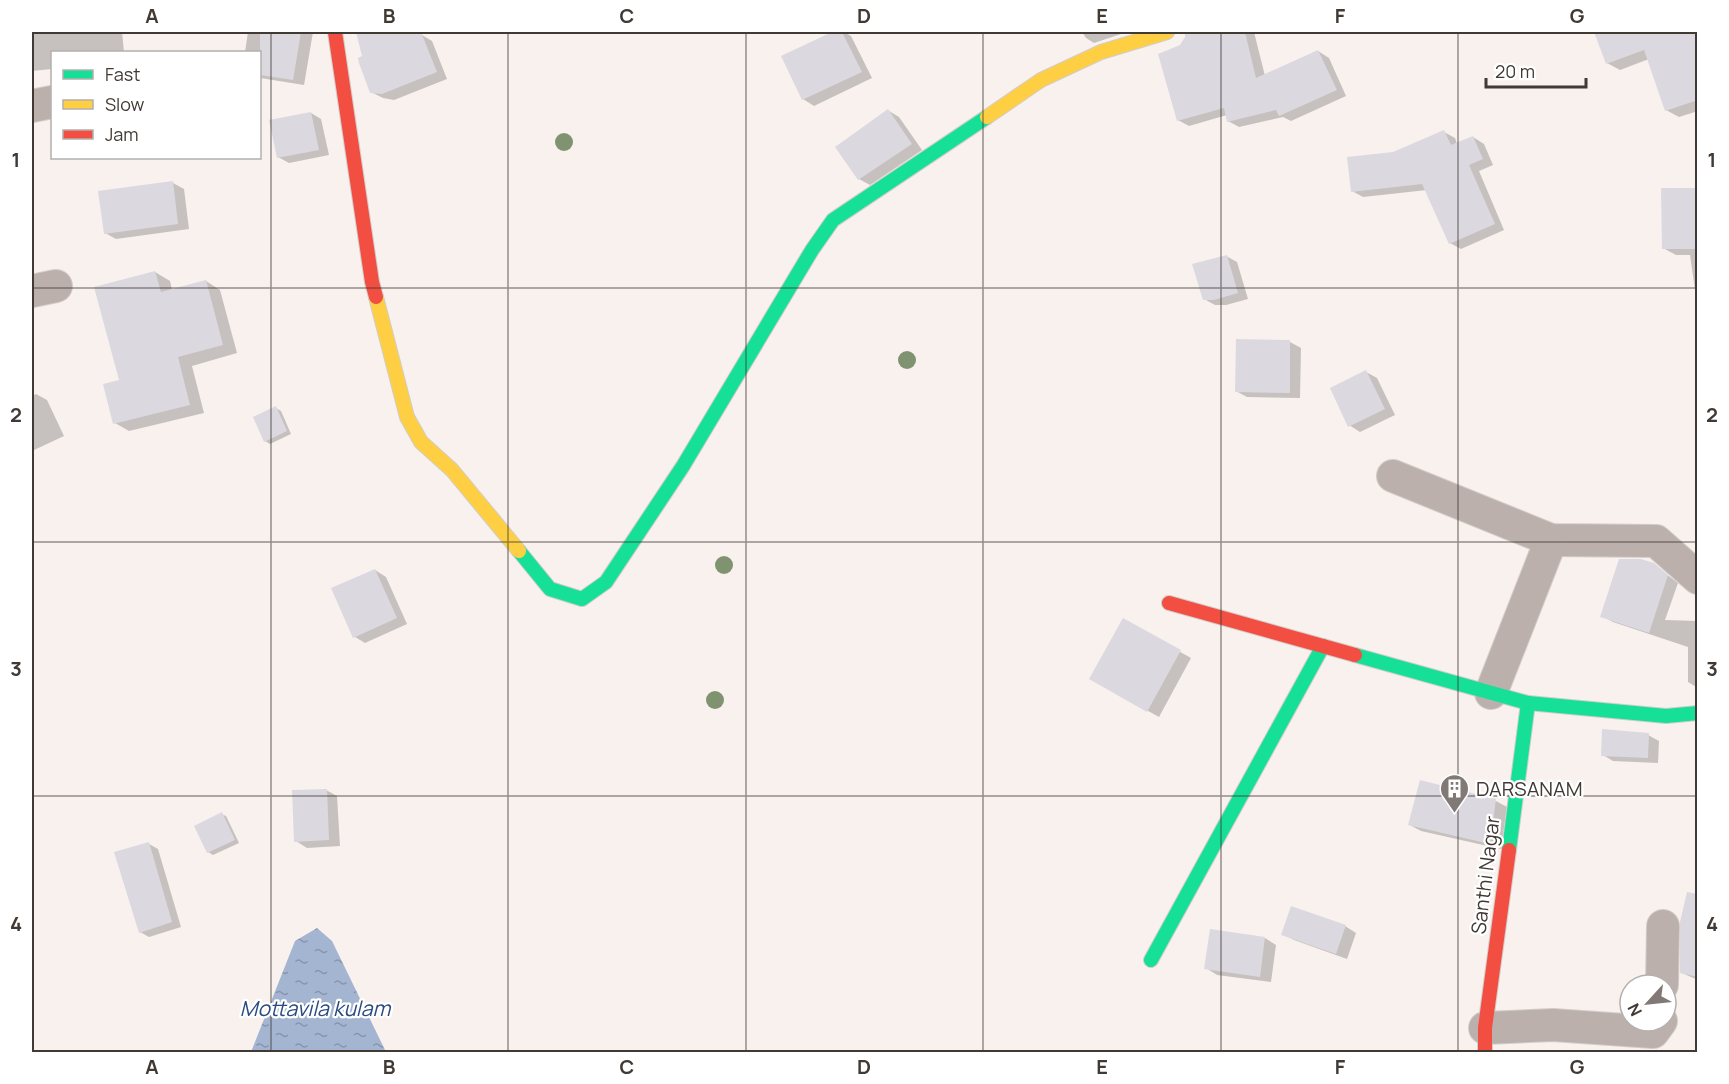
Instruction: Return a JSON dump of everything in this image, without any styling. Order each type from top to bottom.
[{"type":"street","points":[[335,32],[372,282],[406,417],[421,442],[452,470],[550,589],[582,599],[606,582],[683,466],[812,250],[833,220],[1041,80],[1101,52],[1167,32]]},
{"type":"street","points":[[32,106],[51,102]]},
{"type":"street","points":[[1393,476],[1551,540],[1656,541],[1698,578]]},
{"type":"street","points":[[1491,693],[1551,540]]},
{"type":"street","points":[[1169,603],[1528,703],[1666,716],[1698,713]]},
{"type":"street","points":[[1151,960],[1323,646]]},
{"type":"street","name":"Santhi Nagar","points":[[1485,1040],[1528,703]]},
{"type":"street","points":[[1662,973],[1663,926]]},
{"type":"street","points":[[1485,1040],[1553,1025],[1618,1030]]},
{"type":"water","name":"Mottavila kulam","points":[[317,928],[332,941],[386,1052],[251,1052],[295,941]]},
{"type":"building","points":[[260,32],[301,32],[293,80],[261,75]]},
{"type":"building","points":[[356,32],[421,32],[437,72],[382,94],[370,93],[359,63],[358,58],[362,56]]},
{"type":"building","points":[[832,32],[842,32],[862,72],[802,100],[781,56]]},
{"type":"building","points":[[1185,32],[1245,32],[1256,78],[1318,50],[1337,90],[1279,116],[1276,110],[1227,122],[1224,108],[1177,121],[1158,54],[1180,45]]},
{"type":"building","points":[[1594,32],[1698,32],[1698,100],[1665,111],[1644,50],[1606,64]]},
{"type":"building","points":[[888,109],[912,144],[858,180],[835,147]]},
{"type":"building","points":[[311,112],[319,150],[277,158],[269,120]]},
{"type":"building","points":[[1444,130],[1451,145],[1473,136],[1483,159],[1469,165],[1495,224],[1449,244],[1422,184],[1351,192],[1347,157],[1393,152]]},
{"type":"building","points":[[173,181],[178,224],[104,234],[98,191]]},
{"type":"building","points":[[1661,188],[1698,188],[1698,249],[1662,249]]},
{"type":"building","points":[[1227,255],[1238,293],[1214,300],[1203,300],[1192,264]]},
{"type":"building","points":[[155,271],[161,292],[206,280],[223,345],[178,357],[190,405],[113,424],[103,384],[119,380],[94,287]]},
{"type":"building","points":[[1236,339],[1290,340],[1290,393],[1235,392]]},
{"type":"building","points":[[1366,370],[1385,409],[1348,427],[1330,388]]},
{"type":"building","points":[[276,406],[287,431],[264,442],[253,417]]},
{"type":"building","points":[[1619,559],[1641,559],[1654,563],[1668,575],[1649,633],[1600,617]]},
{"type":"building","points":[[375,569],[397,618],[353,638],[331,588]]},
{"type":"building","points":[[1123,618],[1181,650],[1147,712],[1089,679]]},
{"type":"building","points":[[1602,729],[1649,733],[1648,758],[1601,756]]},
{"type":"building","name":"DARSANAM","points":[[1420,780],[1496,799],[1490,844],[1408,825]]},
{"type":"building","points":[[327,789],[329,840],[294,842],[292,790]]},
{"type":"building","points":[[222,812],[235,840],[207,853],[194,826]]},
{"type":"building","points":[[149,842],[172,922],[139,933],[114,852]]},
{"type":"building","points":[[1687,892],[1698,894],[1698,977],[1680,973],[1680,922]]},
{"type":"building","points":[[1291,906],[1346,925],[1336,954],[1281,935]]},
{"type":"building","points":[[1210,929],[1265,937],[1260,977],[1204,969]]},
{"type":"traffic: fast","points":[[519,551],[550,589],[582,599],[606,582],[683,466],[812,250],[833,220],[987,117]]},
{"type":"traffic: fast","points":[[1151,960],[1323,646]]},
{"type":"traffic: fast","points":[[1355,655],[1528,703],[1666,716],[1698,713]]},
{"type":"traffic: fast","points":[[1509,850],[1528,703]]},
{"type":"traffic: slow","points":[[987,117],[1041,80],[1101,52],[1167,32]]},
{"type":"traffic: slow","points":[[376,297],[407,417],[421,442],[452,470],[519,551]]},
{"type":"traffic: jam","points":[[335,32],[376,297]]},
{"type":"traffic: jam","points":[[1169,603],[1355,655]]},
{"type":"traffic: jam","points":[[1485,1052],[1485,1028],[1509,850]]},
{"type":"place","name":"DARSANAM","points":[[1455,814]]}]
